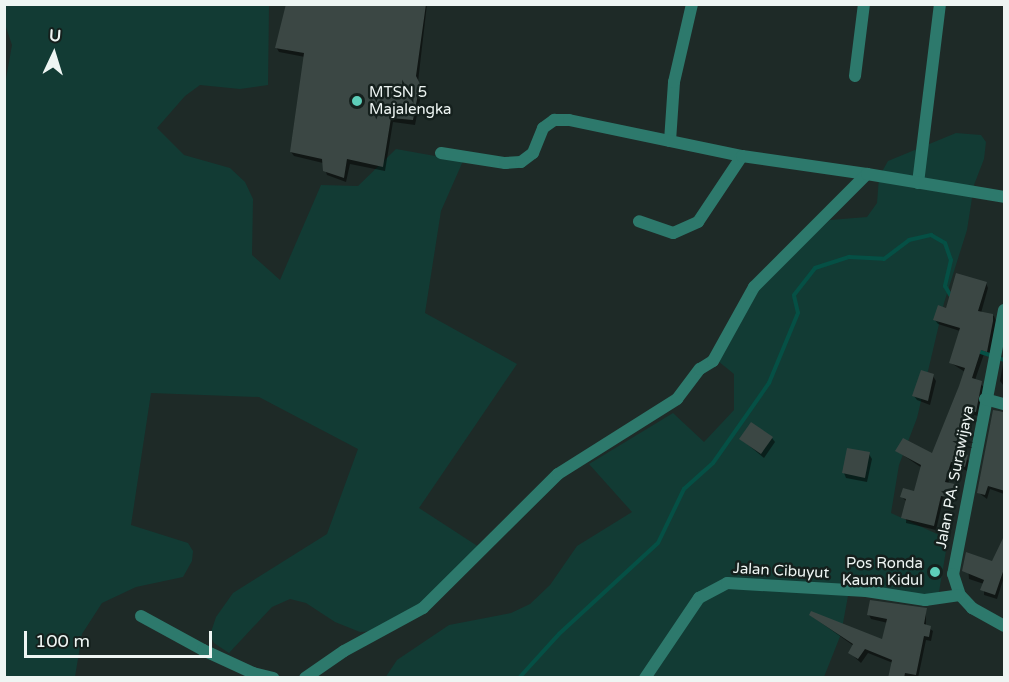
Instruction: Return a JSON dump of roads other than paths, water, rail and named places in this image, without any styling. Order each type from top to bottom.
[{"type":"street","points":[[670,141],[674,82],[692,4]]},
{"type":"street","points":[[855,76],[864,4]]},
{"type":"street","points":[[918,183],[940,4]]},
{"type":"street","points":[[441,153],[498,163],[521,162],[533,153],[543,128],[554,120],[742,156],[1005,197]]},
{"type":"street","points":[[639,221],[673,233],[698,222],[742,156]]},
{"type":"street","points":[[305,678],[335,656],[423,608],[541,488],[584,456],[677,399],[700,369],[713,361],[754,287],[867,174]]},
{"type":"street","name":"Jalan PA. Surawijaya","points":[[960,595],[953,574],[954,557],[1005,310]]},
{"type":"street","points":[[985,399],[1005,404]]},
{"type":"street","name":"Jalan Cibuyut","points":[[645,678],[699,598],[727,583],[866,591],[925,600],[960,595]]},
{"type":"street","points":[[960,595],[986,619],[1005,626]]},
{"type":"street","points":[[141,616],[203,650],[254,673],[273,678]]},
{"type":"waterway","points":[[519,678],[559,634],[658,543],[684,489],[713,463],[769,383],[798,313],[794,295],[815,268],[849,257],[884,259],[909,240],[931,235],[945,243],[951,260],[945,286],[952,298]]},
{"type":"waterway","points":[[978,351],[1004,360]]},
{"type":"place","name":"MTSN 5 Majalengka","points":[[357,101]]},
{"type":"place","name":"Pos Ronda Kaum Kidul","points":[[935,572]]}]
